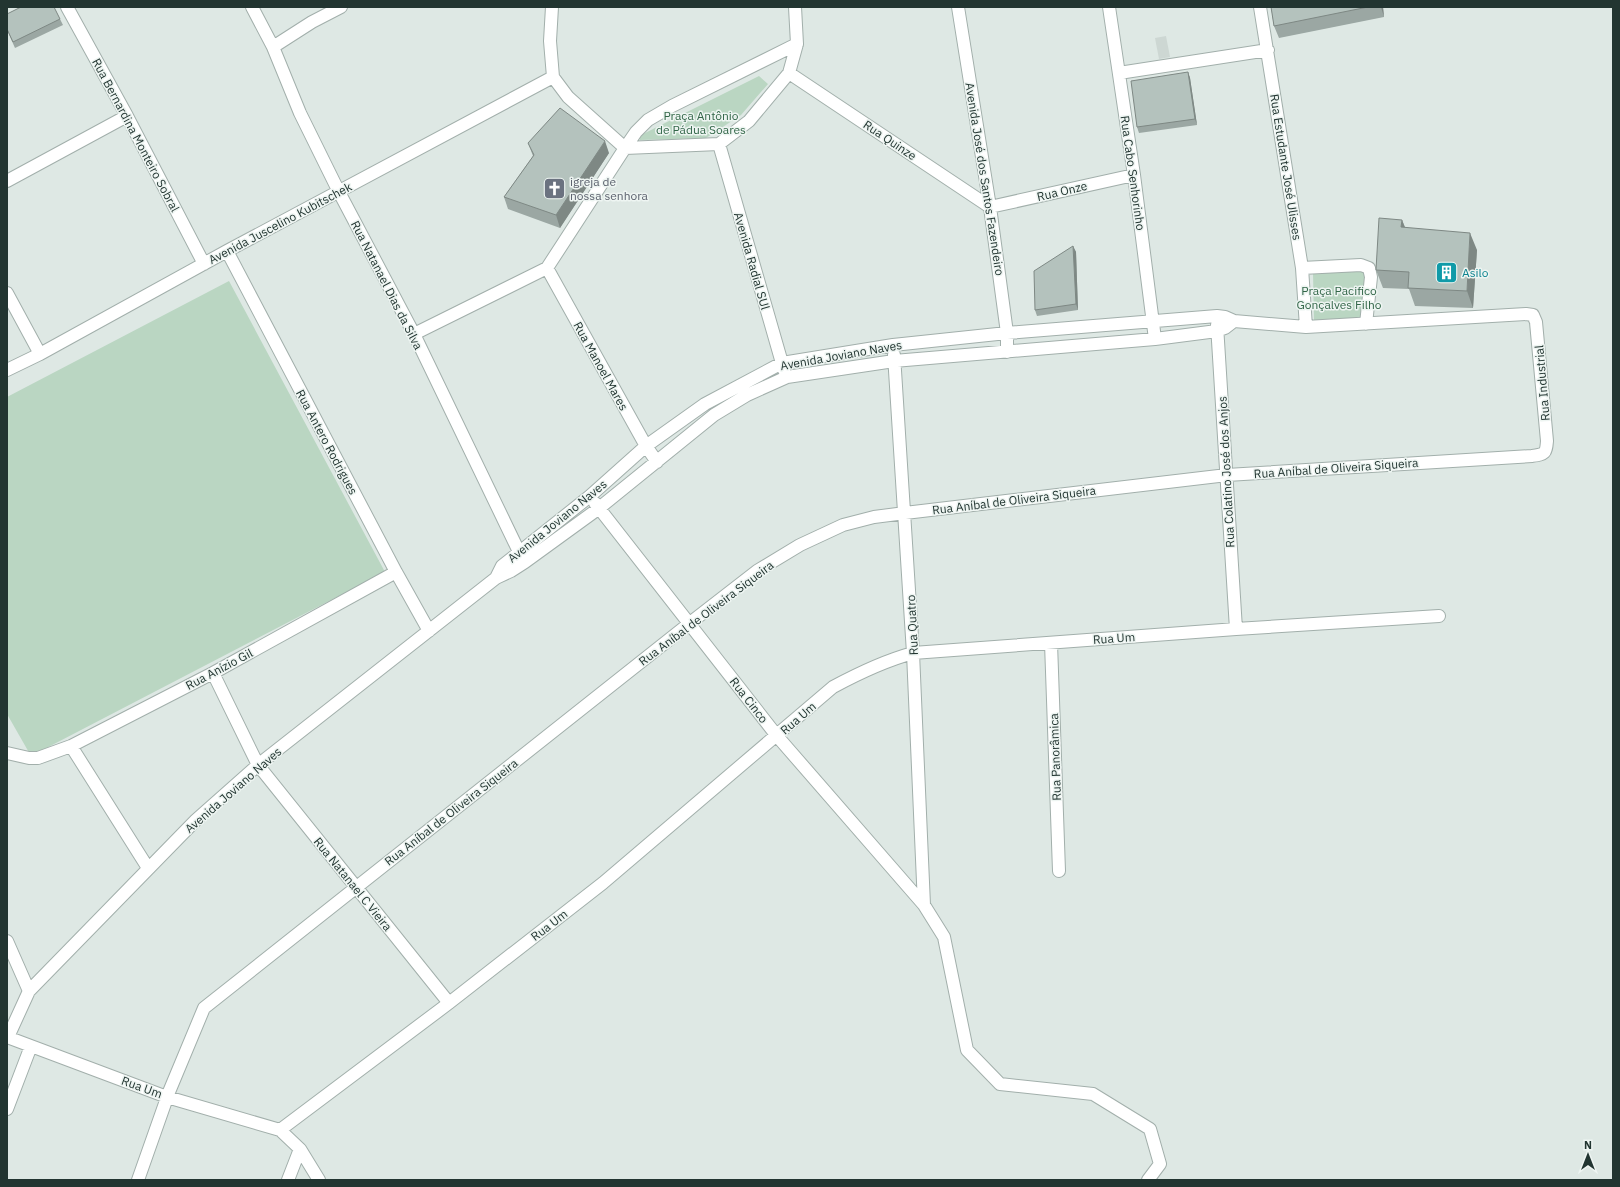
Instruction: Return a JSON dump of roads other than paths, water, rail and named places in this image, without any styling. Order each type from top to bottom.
[{"type":"street","name":"Rua Bernardina Monteiro Sobral","points":[[67,7],[127,116],[204,264]]},
{"type":"street","name":"Rua Natanael Dias da Silva","points":[[252,7],[272,48],[300,113],[339,192],[414,334],[522,557]]},
{"type":"street","points":[[272,48],[312,22],[341,7]]},
{"type":"street","points":[[552,7],[550,41],[553,77],[568,97],[625,148],[719,144],[749,121],[789,73],[797,44],[795,7]]},
{"type":"street","name":"Avenida José dos Santos Fazendeiro","points":[[958,7],[990,207],[1007,333],[1007,352]]},
{"type":"street","name":"Rua Cabo Senhorinho","points":[[1109,7],[1134,175],[1155,339]]},
{"type":"street","name":"Rua Estudante José Ulisses","points":[[1260,7],[1302,268],[1306,327]]},
{"type":"street","points":[[414,334],[547,268],[636,132],[654,117],[672,106],[797,44]]},
{"type":"street","points":[[1119,73],[1268,50]]},
{"type":"street","name":"Rua Quinze","points":[[789,73],[990,207]]},
{"type":"street","name":"Avenida Juscelino Kubitschek","points":[[7,370],[40,354],[228,251],[553,77]]},
{"type":"street","points":[[7,181],[127,116]]},
{"type":"street","name":"Avenida Radial SUl","points":[[719,144],[786,377]]},
{"type":"street","name":"Rua Onze","points":[[990,207],[1134,175]]},
{"type":"street","name":"Rua Antero Rodrigues","points":[[228,251],[396,572],[429,631]]},
{"type":"street","points":[[1302,268],[1361,265],[1369,268],[1371,277],[1366,324]]},
{"type":"street","name":"Rua Manoel Mares","points":[[547,268],[646,446],[657,462]]},
{"type":"street","points":[[7,294],[40,354]]},
{"type":"street","name":"Avenida Joviano Naves","points":[[522,557],[646,446],[706,404],[782,363],[893,345],[1007,333],[1217,316],[1225,317],[1234,321],[1306,327],[1526,314],[1533,315]]},
{"type":"street","name":"Rua Industrial","points":[[1533,315],[1538,334],[1547,440],[1546,451]]},
{"type":"street","name":"Rua Colatino José dos Anjos","points":[[1217,316],[1236,629]]},
{"type":"street","name":"Avenida Joviano Naves","points":[[7,1037],[29,991],[196,820],[258,765],[496,578],[502,566],[522,557],[598,509],[714,415],[747,395],[786,377],[894,361],[1155,339],[1217,331],[1226,328],[1234,321]]},
{"type":"street","name":"Rua Quatro","points":[[893,345],[914,654],[924,904]]},
{"type":"street","name":"Rua Aníbal de Oliveira Siqueira","points":[[138,1180],[167,1097],[204,1008],[355,887],[690,624],[757,572],[800,545],[843,525],[874,517],[905,513],[1227,475],[1532,456],[1544,454],[1546,451]]},
{"type":"street","name":"Rua Cinco","points":[[590,496],[598,509],[777,736],[924,904],[944,937],[967,1050],[1000,1084],[1093,1094],[1150,1130],[1160,1164],[1148,1180]]},
{"type":"street","name":"Rua Anízio Gil","points":[[7,753],[29,758],[38,758],[71,746],[212,673],[396,572]]},
{"type":"street","name":"Rua Um","points":[[280,1130],[449,1003],[603,883],[833,687],[882,662],[914,654],[1236,629],[1440,616]]},
{"type":"street","name":"Rua Panorâmica","points":[[1051,643],[1059,871]]},
{"type":"street","name":"Rua Natanael C Vieira","points":[[212,673],[258,765],[449,1003]]},
{"type":"street","points":[[71,746],[148,868]]},
{"type":"street","points":[[7,941],[29,991]]},
{"type":"street","name":"Rua Um","points":[[7,1037],[167,1097],[280,1130],[300,1149],[319,1180]]},
{"type":"street","points":[[7,1109],[31,1046]]},
{"type":"street","points":[[288,1180],[300,1149]]},
{"type":"place","name":"igreja de nossa senhora","points":[[555,188]]},
{"type":"place","name":"Asilo","points":[[1447,272]]},
{"type":"park label","name":"Praça Antônio de Pádua Soares","points":[[701,122]]},
{"type":"park label","name":"Praça Pacifico Gonçalves Filho","points":[[1339,297]]}]
